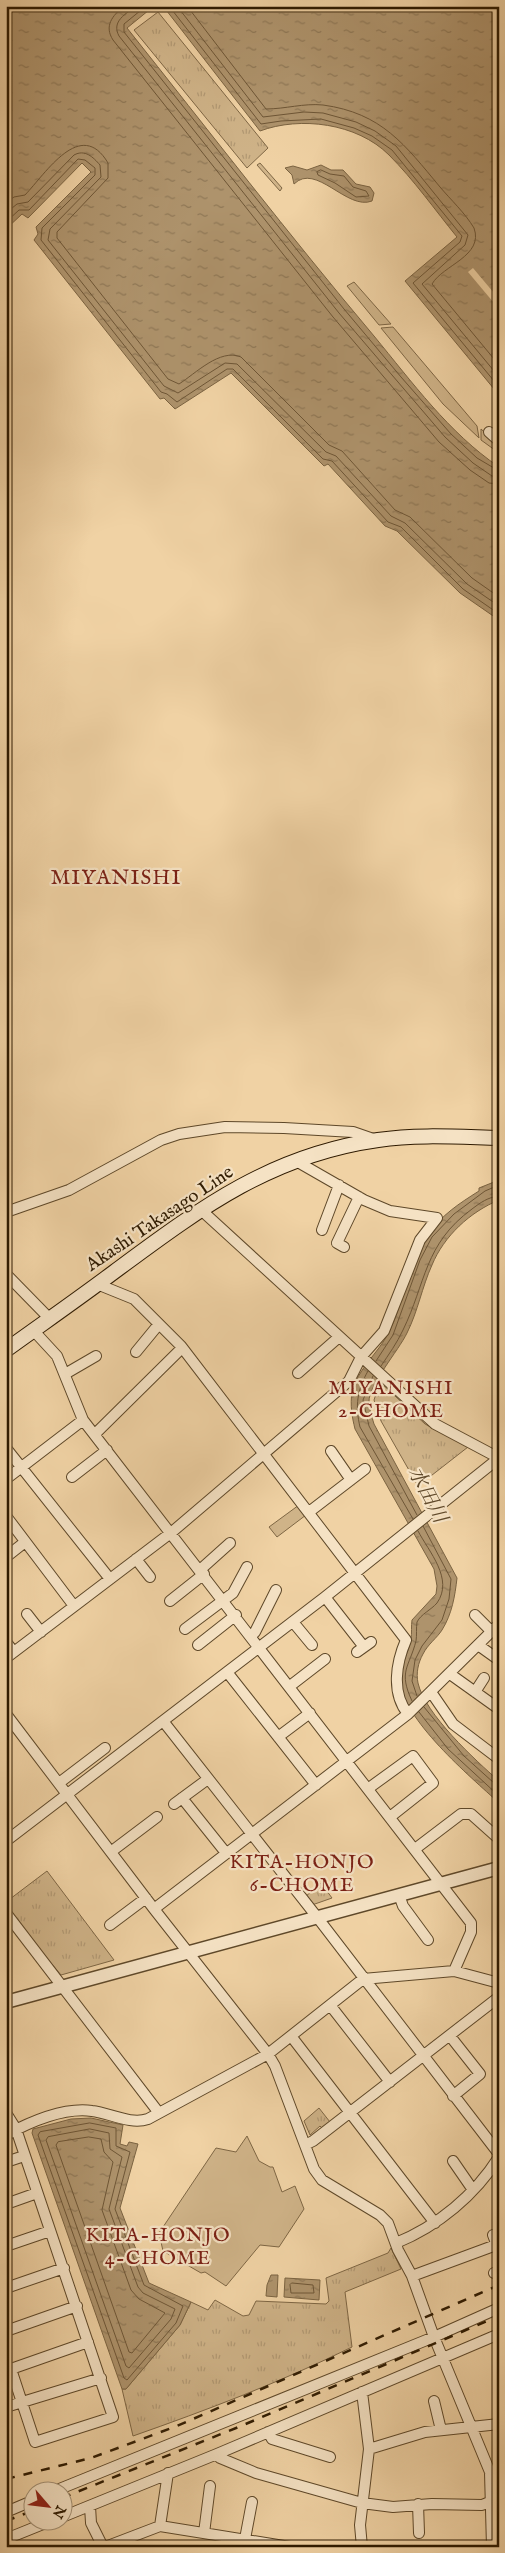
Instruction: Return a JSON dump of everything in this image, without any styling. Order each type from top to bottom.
[{"type":"main road","name":"Akashi Takasago Line","points":[[6,1350],[200,1209],[262,1174],[328,1150],[377,1140],[422,1137],[499,1138]]},
{"type":"street","points":[[488,432],[499,441]]},
{"type":"street","points":[[6,1212],[69,1190],[161,1140],[179,1134],[225,1127],[284,1128],[352,1132],[377,1140]]},
{"type":"street","points":[[6,1642],[10,1655],[172,1532],[349,1381],[361,1357],[384,1331],[420,1240],[437,1218],[390,1211],[358,1197],[296,1161]]},
{"type":"street","points":[[322,1230],[339,1185]]},
{"type":"street","points":[[344,1239],[358,1197]]},
{"type":"street","points":[[6,1841],[293,1622],[429,1516],[499,1458],[435,1424],[200,1209]]},
{"type":"street","points":[[6,1274],[50,1318]]},
{"type":"street","points":[[97,1284],[134,1299],[182,1348],[406,1640],[398,1657],[396,1671],[400,1701],[408,1714]]},
{"type":"street","points":[[136,1352],[159,1324]]},
{"type":"street","points":[[33,1330],[58,1356],[83,1420],[224,1599],[442,1884],[472,1927],[454,1971]]},
{"type":"street","points":[[298,1373],[339,1337]]},
{"type":"street","points":[[95,1434],[182,1348]]},
{"type":"street","points":[[65,1374],[96,1356]]},
{"type":"street","points":[[6,1479],[83,1420]]},
{"type":"street","points":[[6,1448],[110,1579]]},
{"type":"street","points":[[72,1478],[107,1450]]},
{"type":"street","points":[[331,1452],[350,1480]]},
{"type":"street","points":[[309,1512],[365,1469]]},
{"type":"street","points":[[6,1516],[74,1606]]},
{"type":"street","points":[[6,1557],[25,1542]]},
{"type":"street","points":[[170,1601],[230,1543]]},
{"type":"street","points":[[136,1559],[150,1577]]},
{"type":"street","points":[[184,1629],[233,1593],[247,1567]]},
{"type":"street","points":[[251,1636],[255,1632],[276,1590]]},
{"type":"street","points":[[325,1597],[364,1647]]},
{"type":"street","points":[[27,1614],[41,1632]]},
{"type":"street","points":[[198,1645],[236,1615]]},
{"type":"street","points":[[154,1909],[408,1714],[495,1628],[474,1615]]},
{"type":"street","points":[[293,1622],[312,1645]]},
{"type":"street","points":[[478,1645],[499,1660]]},
{"type":"street","points":[[290,1686],[324,1659]]},
{"type":"street","points":[[227,1672],[316,1785]]},
{"type":"street","points":[[450,1674],[499,1709]]},
{"type":"street","points":[[475,1692],[484,1678]]},
{"type":"street","points":[[431,1692],[453,1724],[499,1759]]},
{"type":"street","points":[[278,1737],[310,1713]]},
{"type":"street","points":[[6,1714],[112,1851],[154,1909],[268,2054],[275,2066],[314,2170],[322,2180],[380,2215],[388,2223],[412,2276],[434,2337],[490,2472],[494,2501],[492,2547]]},
{"type":"street","points":[[163,1722],[317,1917],[499,2155],[487,2176],[444,2217],[396,2243]]},
{"type":"street","points":[[59,1783],[105,1748]]},
{"type":"street","points":[[369,1788],[413,1756],[433,1783],[390,1816]]},
{"type":"street","points":[[208,1779],[178,1801],[226,1853]]},
{"type":"street","points":[[415,1849],[461,1814],[471,1814],[499,1839]]},
{"type":"street","points":[[112,1851],[157,1817]]},
{"type":"street","points":[[490,1832],[498,1822]]},
{"type":"street","points":[[6,2002],[499,1868]]},
{"type":"street","points":[[399,1895],[403,1906],[428,1940]]},
{"type":"street","points":[[110,1925],[146,1898]]},
{"type":"street","points":[[6,1913],[159,2113]]},
{"type":"street","points":[[6,2135],[16,2129],[52,2116],[90,2110],[140,2122],[268,2054],[363,1979],[454,1971],[499,1983]]},
{"type":"street","points":[[305,2145],[350,2113],[499,1997]]},
{"type":"street","points":[[330,2005],[390,2082]]},
{"type":"street","points":[[290,2036],[435,2223]]},
{"type":"street","points":[[450,2036],[480,2074],[454,2096]]},
{"type":"street","points":[[6,2112],[16,2129],[77,2306],[113,2417],[36,2442],[8,2368],[88,2342]]},
{"type":"street","points":[[6,2162],[24,2156]]},
{"type":"street","points":[[453,2162],[473,2190]]},
{"type":"street","points":[[6,2204],[37,2193]]},
{"type":"street","points":[[6,2246],[50,2231]]},
{"type":"street","points":[[412,2276],[496,2244]]},
{"type":"street","points":[[6,2288],[64,2268]]},
{"type":"street","points":[[6,2330],[77,2306]]},
{"type":"street","points":[[72,2484],[434,2337],[499,2308]]},
{"type":"street","points":[[72,2513],[443,2358],[498,2337]]},
{"type":"street","points":[[6,2407],[101,2378]]},
{"type":"street","points":[[362,2392],[369,2449],[362,2504],[362,2547]]},
{"type":"street","points":[[434,2401],[441,2430]]},
{"type":"street","points":[[369,2449],[425,2432],[499,2424]]},
{"type":"street","points":[[268,2432],[272,2438],[320,2450],[330,2457]]},
{"type":"street","points":[[217,2454],[220,2458],[256,2473],[362,2504],[393,2507],[418,2504],[494,2501]]},
{"type":"street","points":[[160,2526],[168,2473]]},
{"type":"street","points":[[204,2533],[210,2486]]},
{"type":"street","points":[[245,2539],[252,2502]]},
{"type":"street","points":[[418,2504],[418,2532]]},
{"type":"street","points":[[6,2512],[22,2505]]},
{"type":"street","points":[[90,2506],[92,2523],[104,2547],[160,2526],[290,2547]]},
{"type":"street","points":[[6,2539],[28,2530]]},
{"type":"green space","points":[[158,12],[268,148],[247,168],[134,30]]},
{"type":"green space","points":[[260,163],[282,188],[280,191],[257,165]]},
{"type":"green space","points":[[354,282],[391,324],[379,325],[347,286]]},
{"type":"green space","points":[[393,327],[477,426],[479,438],[443,404],[381,328]]},
{"type":"green space","points":[[481,429],[499,445],[499,453],[481,440]]},
{"type":"green space","points":[[380,1382],[425,1424],[468,1447],[418,1486],[381,1421],[374,1400]]},
{"type":"green space","points":[[299,1505],[306,1515],[277,1537],[269,1527]]},
{"type":"green space","points":[[47,1871],[114,1960],[61,1975],[6,1909],[6,1902]]},
{"type":"green space","points":[[321,1883],[332,1898],[312,1905],[305,1897]]},
{"type":"green space","points":[[319,2108],[330,2122],[323,2129],[320,2126],[310,2135],[304,2121]]},
{"type":"green space","points":[[247,2136],[259,2161],[273,2167],[282,2192],[295,2186],[304,2209],[279,2247],[260,2245],[226,2286],[205,2272],[201,2273],[163,2251],[159,2233],[216,2148],[236,2152]]},
{"type":"green space","points":[[391,2248],[401,2269],[345,2292],[352,2347],[244,2395],[133,2436],[122,2389],[126,2389],[180,2325],[191,2302],[208,2310],[215,2300],[243,2316],[249,2315],[256,2301],[326,2304],[329,2301],[326,2278],[388,2253]]},
{"type":"water","points":[[6,6],[154,6],[127,28],[280,221],[417,389],[447,423],[499,467],[499,620],[460,593],[397,531],[385,526],[328,464],[324,466],[231,373],[175,409],[164,398],[160,399],[34,240],[38,234],[36,227],[91,172],[82,163],[28,218],[22,214],[6,229]]},
{"type":"water","points":[[163,6],[499,6],[499,395],[405,281],[457,237],[407,175],[376,144],[345,129],[328,125],[293,124],[276,126],[260,131]]},
{"type":"water","points":[[321,165],[331,170],[343,170],[356,184],[370,187],[374,193],[372,201],[362,202],[352,199],[322,182],[312,179],[303,179],[294,184],[292,175],[285,168],[293,166],[307,170]]},
{"type":"water","points":[[499,1180],[499,1200],[468,1218],[443,1244],[437,1254],[407,1333],[373,1387],[369,1402],[374,1424],[457,1578],[451,1611],[442,1630],[423,1654],[417,1672],[418,1683],[430,1708],[440,1722],[499,1781],[499,1803],[439,1746],[412,1712],[403,1695],[400,1674],[410,1644],[412,1620],[436,1594],[437,1586],[434,1569],[355,1429],[351,1402],[352,1392],[358,1376],[384,1341],[394,1322],[415,1258],[428,1235],[445,1215],[479,1191],[479,1188]]},
{"type":"water","points":[[91,2118],[123,2125],[120,2144],[127,2146],[129,2142],[138,2144],[120,2208],[149,2283],[191,2302],[180,2325],[126,2389],[122,2389],[32,2133],[33,2129],[71,2119]]},
{"type":"water","points":[[271,2275],[278,2275],[277,2297],[266,2296],[267,2285]]},
{"type":"water","points":[[285,2278],[320,2280],[319,2300],[284,2297]]},
{"type":"pier","points":[[473,268],[499,299],[499,309],[468,272]]},
{"type":"railway","points":[[6,2479],[91,2458],[177,2426],[499,2285]]},
{"type":"railway","points":[[72,2494],[241,2426],[499,2316]]},
{"type":"railway","points":[[6,2521],[22,2515]]},
{"type":"district","name":"MIYANISHI","points":[[116,878]]},
{"type":"district","name":"MIYANISHI 2-CHOME","points":[[391,1400]]},
{"type":"district","name":"KITA-HONJO 6-CHOME","points":[[302,1874]]},
{"type":"district","name":"KITA-HONJO 4-CHOME","points":[[158,2246]]},
{"type":"water label","name":"水田川","points":[[427,1495]]}]
